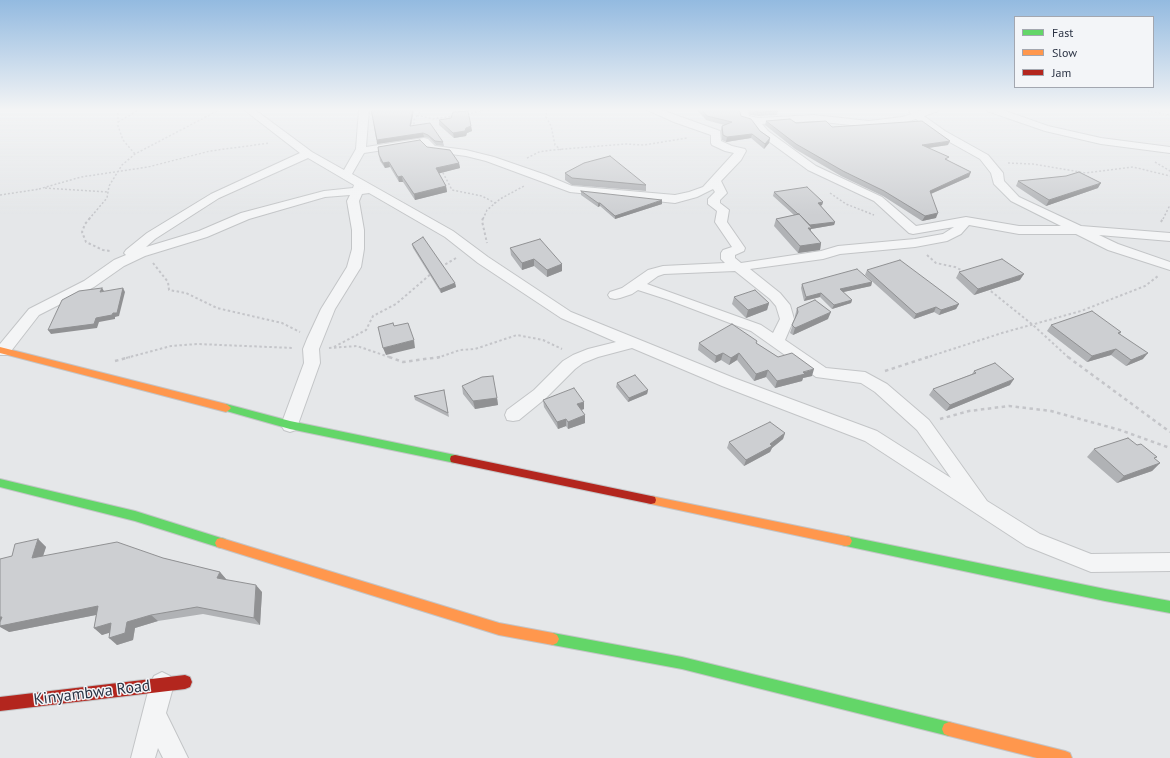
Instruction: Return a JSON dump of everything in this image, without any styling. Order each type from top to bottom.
[{"type":"street","points":[[295,144],[357,184],[449,234],[483,260],[566,315],[728,382],[871,436],[1033,540],[1091,563],[1170,562]]},
{"type":"street","points":[[290,425],[312,363],[313,344],[328,309],[354,267],[358,249],[358,230],[353,201],[357,184],[355,162],[361,149],[361,144]]},
{"type":"street","points":[[359,151],[402,144]]},
{"type":"street","points":[[427,144],[432,149],[466,153],[508,165],[542,177],[570,190],[675,199],[693,195],[707,189],[738,158],[741,151],[729,149],[719,144]]},
{"type":"street","points":[[780,144],[812,168],[878,199],[913,230],[966,221],[995,228],[1019,230],[1078,230],[1170,237]]},
{"type":"street","points":[[961,144],[984,157],[997,173],[998,182],[1015,199],[1113,246],[1147,260],[1170,266]]},
{"type":"street","points":[[1127,144],[1170,150]]},
{"type":"street","points":[[308,154],[215,196],[151,236],[136,252],[88,284],[34,312],[2,350],[290,425],[1090,592],[1170,607]]},
{"type":"street","points":[[715,181],[721,193],[714,199],[714,204],[723,210],[721,222],[739,248],[728,253],[728,259],[775,296],[783,305],[787,319],[777,342]]},
{"type":"street","points":[[136,252],[203,234],[245,216],[357,184]]},
{"type":"street","points":[[615,295],[627,292],[653,273],[663,270],[738,267],[823,255],[838,250],[914,243],[947,237],[957,231],[966,221]]},
{"type":"street","points":[[637,285],[674,297],[756,328],[822,373],[865,378],[881,388],[923,425],[984,508]]},
{"type":"street","points":[[513,415],[540,394],[578,360],[593,353],[631,343]]},
{"type":"street","points":[[0,484],[136,516],[499,629],[682,663],[1065,758]]},
{"type":"street","points":[[143,758],[154,714],[174,683]]},
{"type":"street","name":"Kinyambwa Road","points":[[0,704],[174,683]]},
{"type":"street","points":[[154,714],[176,758]]},
{"type":"path","points":[[127,144],[135,154]]},
{"type":"path","points":[[153,144],[135,154],[122,165],[109,186],[107,198],[85,224],[82,232],[86,242],[103,250],[136,252],[158,268],[168,282],[169,290],[186,293],[217,308],[282,323],[313,344]]},
{"type":"path","points":[[39,189],[81,177],[153,166],[220,149],[260,144]]},
{"type":"path","points":[[555,144],[562,150]]},
{"type":"path","points":[[508,165],[521,159],[533,156],[539,152],[621,144]]},
{"type":"path","points":[[432,149],[452,190],[482,196],[495,203]]},
{"type":"path","points":[[984,157],[1010,164],[1033,164],[1078,172],[1133,167],[1170,176]]},
{"type":"path","points":[[812,168],[822,185],[837,199],[879,218]]},
{"type":"path","points":[[483,260],[487,244],[486,234],[482,222],[487,210],[495,203],[519,188],[542,177]]},
{"type":"path","points":[[0,195],[53,188],[108,192]]},
{"type":"path","points":[[1154,236],[1170,205]]},
{"type":"path","points":[[914,243],[936,263],[955,267],[970,275]]},
{"type":"path","points":[[440,268],[470,250]]},
{"type":"path","points":[[865,378],[1081,310],[1145,286],[1158,277],[1158,270],[1147,260]]},
{"type":"path","points":[[333,348],[366,330],[373,316],[396,304],[435,271]]},
{"type":"path","points":[[984,286],[1033,325],[1073,362],[1170,432]]},
{"type":"path","points":[[80,371],[178,346],[197,344],[313,344],[333,348],[357,346],[403,362],[435,359],[460,350],[475,350],[517,335],[543,340],[564,350],[578,360]]},
{"type":"path","points":[[923,425],[969,411],[1009,406],[1051,411],[1120,430],[1170,448]]},
{"type":"building","points":[[394,144],[424,144],[427,147],[450,150],[459,163],[436,168],[446,186],[414,194],[402,176],[398,177],[389,162],[383,163],[379,155],[378,147]]},
{"type":"building","points":[[797,144],[926,144],[922,145],[949,157],[945,159],[971,172],[930,191],[938,213],[925,216],[884,191],[843,171]]},
{"type":"building","points":[[610,156],[646,185],[572,178],[565,173],[584,163]]},
{"type":"building","points":[[1079,172],[1101,183],[1049,200],[1018,181],[1066,176]]},
{"type":"building","points":[[807,187],[823,202],[818,203],[835,222],[810,225],[774,192]]},
{"type":"building","points":[[581,191],[662,200],[615,216],[600,203]]},
{"type":"building","points":[[799,214],[812,228],[808,228],[821,243],[800,246],[776,219]]},
{"type":"building","points":[[423,237],[455,283],[440,289],[412,244]]},
{"type":"building","points":[[540,239],[562,264],[547,270],[534,259],[522,263],[510,248]]},
{"type":"building","points":[[1002,259],[1024,274],[978,289],[959,272]]},
{"type":"building","points":[[900,260],[959,304],[941,310],[936,307],[916,314],[867,270]]},
{"type":"building","points":[[857,269],[872,282],[840,289],[852,300],[834,305],[821,293],[806,297],[802,284]]},
{"type":"building","points":[[102,288],[100,292],[123,288],[117,313],[96,318],[94,324],[48,330],[62,300],[79,291]]},
{"type":"building","points":[[755,290],[769,303],[748,310],[734,297]]},
{"type":"building","points":[[815,300],[831,312],[795,328],[792,325],[798,312],[797,308]]},
{"type":"building","points":[[1092,311],[1121,332],[1118,333],[1148,353],[1131,360],[1116,349],[1092,356],[1051,325]]},
{"type":"building","points":[[393,323],[394,326],[408,323],[414,340],[383,348],[378,327]]},
{"type":"building","points":[[732,324],[757,341],[756,343],[778,357],[792,353],[814,369],[803,372],[805,374],[777,381],[768,370],[756,374],[739,353],[731,358],[723,353],[716,356],[699,343]]},
{"type":"building","points":[[995,363],[1014,379],[950,405],[933,389],[976,373],[974,371]]},
{"type":"building","points":[[635,375],[648,390],[629,398],[617,383]]},
{"type":"building","points":[[493,376],[497,398],[473,401],[462,386],[482,377]]},
{"type":"building","points":[[574,388],[584,402],[577,404],[585,415],[568,422],[566,419],[557,422],[543,400]]},
{"type":"building","points":[[444,390],[448,413],[414,396]]},
{"type":"building","points":[[770,422],[785,433],[770,444],[772,446],[746,460],[729,442]]},
{"type":"building","points":[[1128,438],[1137,445],[1141,444],[1157,457],[1154,458],[1160,463],[1124,476],[1094,449]]},
{"type":"building","points":[[38,539],[32,558],[117,542],[163,558],[220,572],[217,578],[256,585],[254,618],[197,607],[151,615],[127,622],[125,633],[109,638],[111,623],[94,628],[98,606],[0,626],[2,617],[0,617],[0,559],[12,556],[15,544]]},
{"type":"traffic: fast","points":[[226,408],[290,425],[455,459]]},
{"type":"traffic: fast","points":[[0,483],[135,516],[221,543]]},
{"type":"traffic: fast","points":[[846,541],[1105,595],[1170,607]]},
{"type":"traffic: fast","points":[[553,639],[682,663],[949,729]]},
{"type":"traffic: slow","points":[[0,350],[226,408]]},
{"type":"traffic: slow","points":[[651,500],[846,541]]},
{"type":"traffic: slow","points":[[221,543],[499,629],[553,639]]},
{"type":"traffic: slow","points":[[949,729],[1065,758]]},
{"type":"traffic: jam","points":[[455,459],[651,500]]},
{"type":"traffic: jam","points":[[0,704],[185,682]]}]
